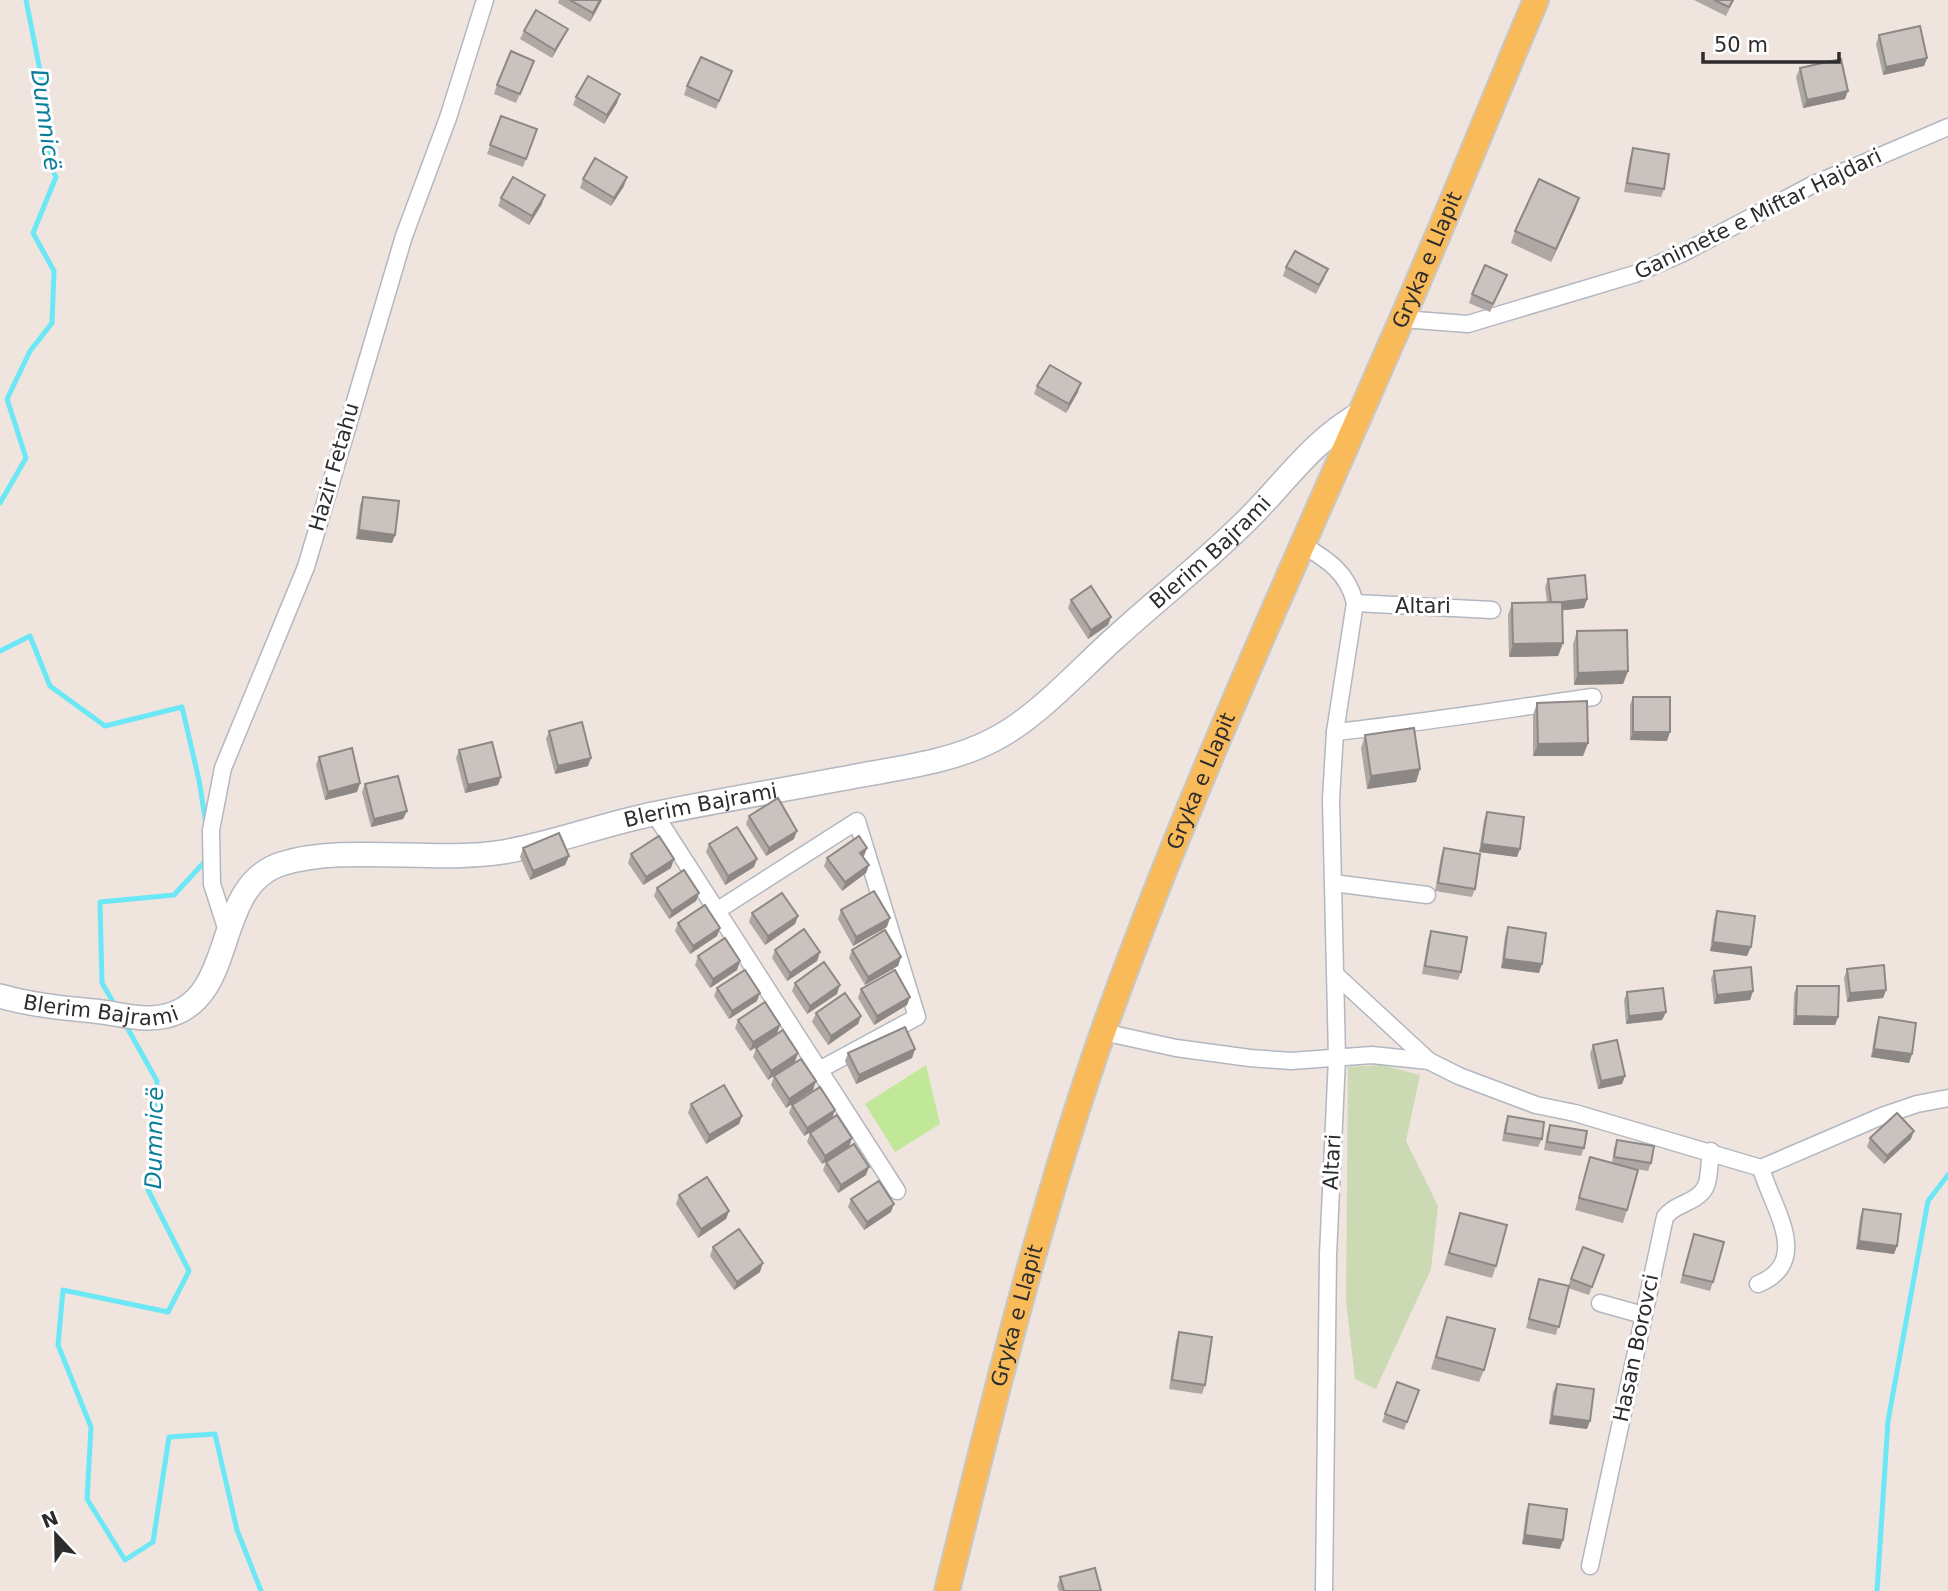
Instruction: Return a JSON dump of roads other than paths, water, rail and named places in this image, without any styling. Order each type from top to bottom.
[{"type":"main road","name":"Gryka e Llapit","points":[[947,1591],[1000,1375],[1046,1209],[1103,1032],[1192,805],[1402,319],[1536,0]]},
{"type":"street","name":"Hazir Fetahu","points":[[228,934],[212,884],[211,830],[223,768],[306,567],[404,236],[448,118],[485,0]]},
{"type":"street","name":"Ganimete e Miftar Hajdari","points":[[1402,319],[1468,324],[1635,274],[1683,253],[1812,185],[1948,127]]},
{"type":"street","name":"Blerim Bajrami","points":[[0,996],[68,1010],[164,1017],[189,1005],[204,988],[246,891],[262,874],[280,864],[343,856],[435,857],[503,852],[654,813],[945,758],[996,739],[1014,727],[1196,567],[1257,510],[1332,430],[1361,413]]},
{"type":"street","points":[[1303,545],[1340,570],[1352,589],[1355,603]]},
{"type":"street","name":"Altari","points":[[1324,1591],[1328,1255],[1337,976],[1331,799],[1335,732],[1355,603],[1492,610]]},
{"type":"street","points":[[1335,732],[1593,697]]},
{"type":"street","points":[[654,813],[897,1191]]},
{"type":"street","points":[[718,910],[857,821],[917,1017],[821,1069]]},
{"type":"street","points":[[1333,883],[1427,895]]},
{"type":"street","points":[[1337,976],[1429,1060],[1500,1093],[1663,1141],[1711,1151],[1761,1168],[1882,1116],[1917,1104],[1948,1098]]},
{"type":"street","points":[[1103,1032],[1176,1048],[1250,1058],[1291,1061],[1372,1055],[1429,1060]]},
{"type":"street","name":"Hasan Borovci","points":[[1590,1566],[1665,1217],[1670,1210],[1702,1192],[1708,1180],[1711,1151]]},
{"type":"street","points":[[1758,1284],[1780,1271],[1786,1248],[1782,1224],[1761,1168]]},
{"type":"street","points":[[1600,1303],[1643,1314]]},
{"type":"waterway","name":"Dumnicë","points":[[0,503],[26,458],[7,399],[30,351],[52,323],[54,271],[33,233],[56,177],[47,159],[51,126],[26,0]]},
{"type":"waterway","name":"Dumnicë","points":[[0,651],[30,636],[50,686],[105,726],[182,707],[206,824]]},
{"type":"waterway","name":"Dumnicë","points":[[116,1007],[102,983],[100,902],[174,895],[209,857]]},
{"type":"waterway","name":"Dumnicë","points":[[124,1022],[157,1081],[148,1190],[189,1271],[168,1312],[63,1290],[58,1345],[91,1427],[87,1499],[125,1560],[153,1542],[169,1437],[215,1434],[237,1530],[261,1591]]},
{"type":"waterway","points":[[1877,1591],[1888,1421],[1928,1201],[1948,1175]]}]
